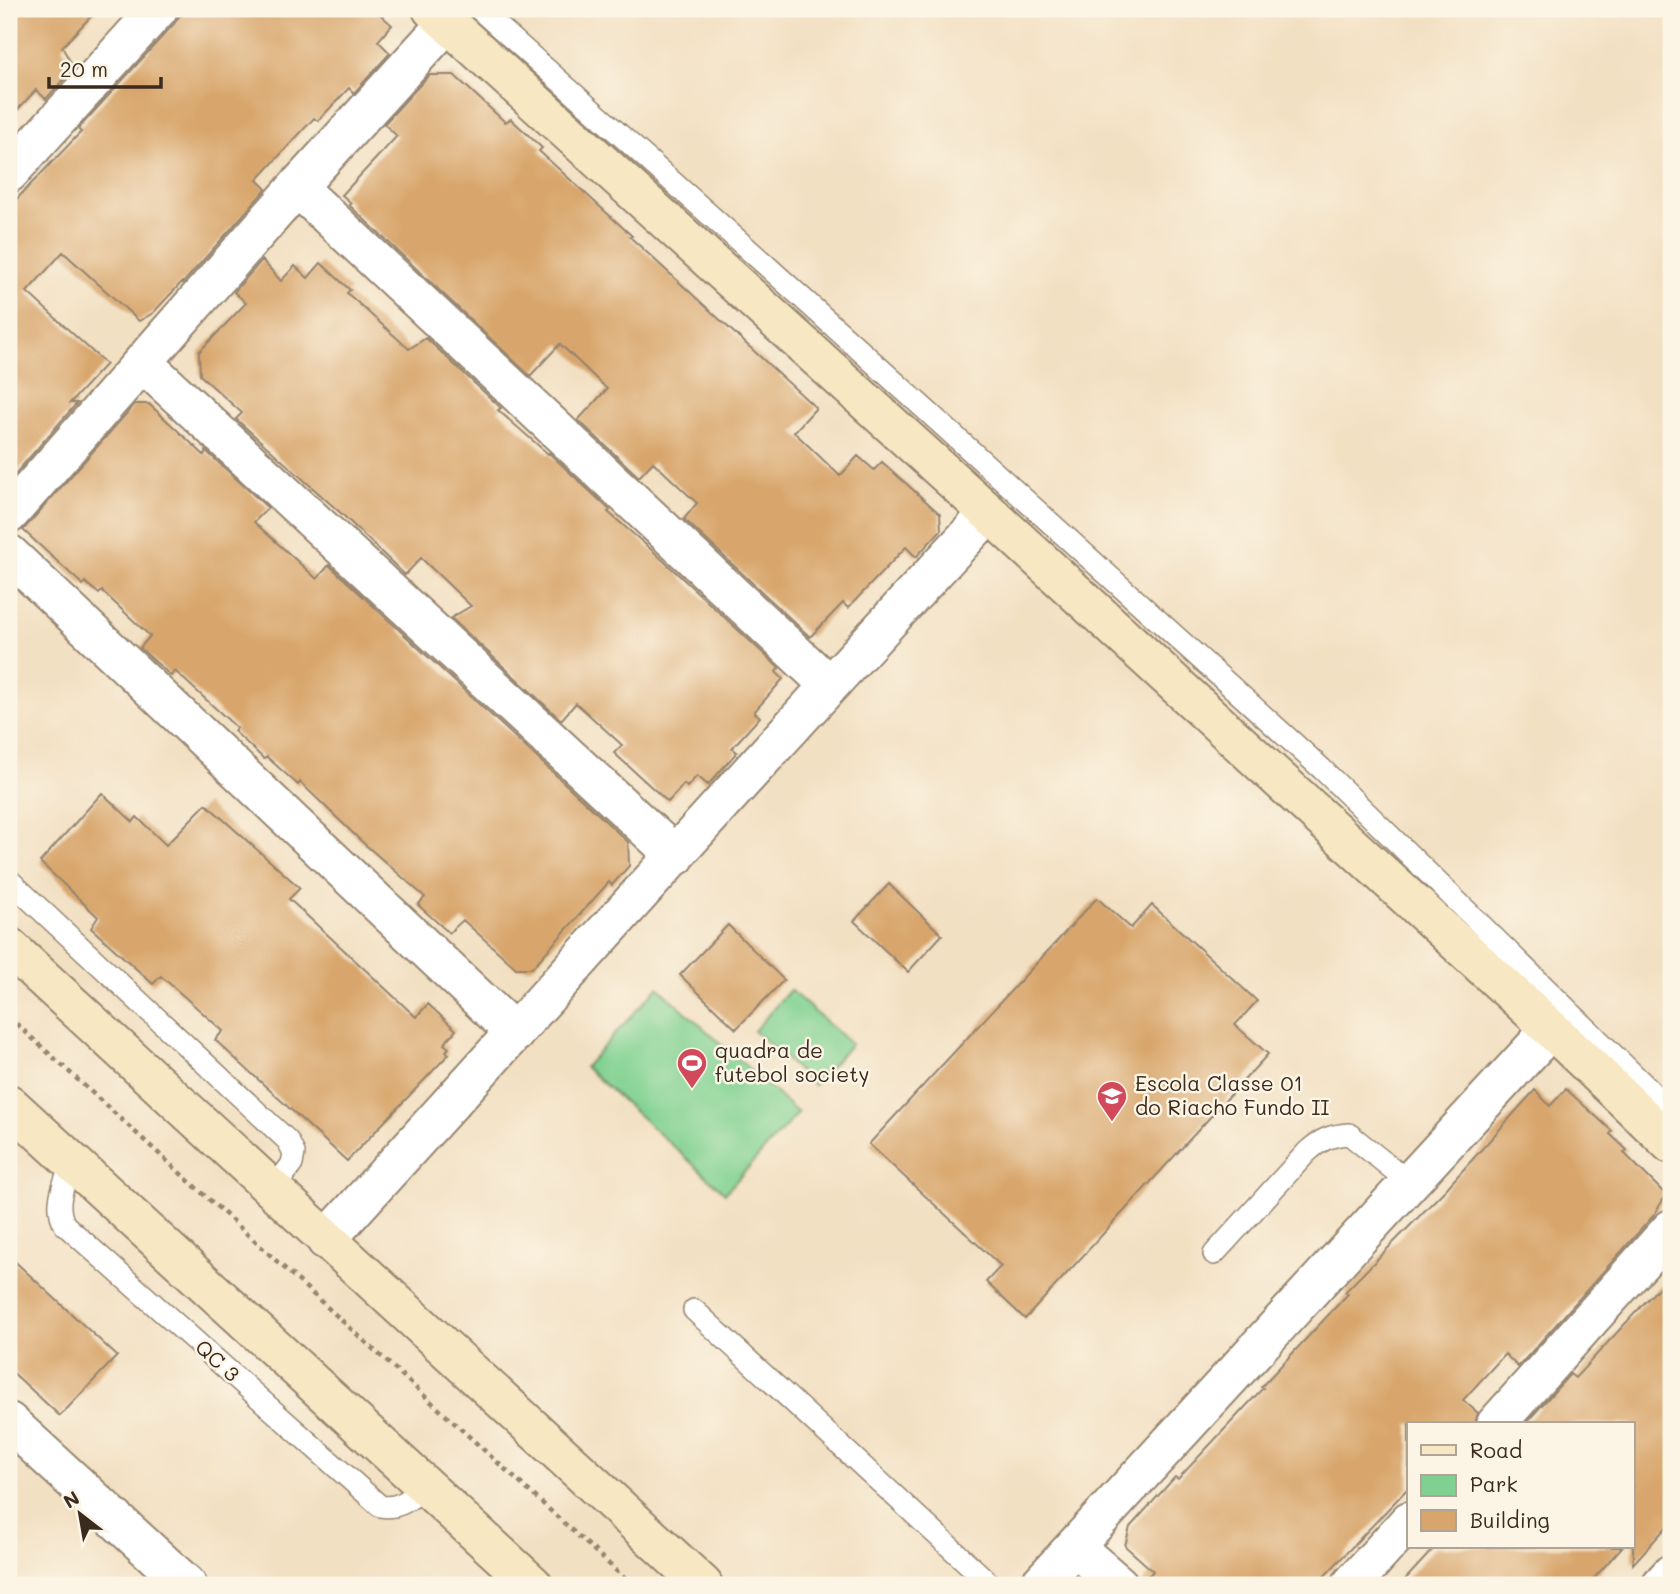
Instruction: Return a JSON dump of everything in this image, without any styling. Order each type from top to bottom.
[{"type":"street","points":[[9,173],[158,9]]},
{"type":"street","points":[[9,514],[453,13],[989,513],[1551,1029],[1671,1144]]},
{"type":"street","points":[[297,187],[828,684]]},
{"type":"street","points":[[144,363],[676,856]]},
{"type":"street","points":[[326,1240],[676,856],[828,684],[989,513]]},
{"type":"street","points":[[9,554],[515,1033]]},
{"type":"street","points":[[9,947],[703,1585]]},
{"type":"street","points":[[1039,1585],[1076,1548],[1551,1029]]},
{"type":"street","points":[[13,1118],[71,1162],[533,1585]]},
{"type":"street","points":[[1498,1422],[1671,1229]]},
{"type":"street","points":[[9,1422],[187,1585]]},
{"type":"street","points":[[1351,1585],[1407,1523]]},
{"type":"street","points":[[1076,1548],[1119,1585]]},
{"type":"street","points":[[1661,1585],[1671,1574]]},
{"type":"lane","points":[[453,13],[768,267],[1322,769],[1671,1111]]},
{"type":"lane","points":[[9,880],[288,1141],[294,1153],[292,1164],[272,1191]]},
{"type":"lane","points":[[1213,1254],[1320,1140],[1349,1134],[1410,1183]]},
{"type":"lane","name":"QC 3","points":[[71,1162],[59,1202],[59,1214],[65,1225],[380,1506],[389,1508],[400,1505],[426,1487]]},
{"type":"lane","points":[[694,1310],[991,1585]]},
{"type":"path","points":[[9,1017],[632,1585]]},
{"type":"green space","name":"quadra de futebol society","points":[[658,987],[798,1113],[725,1193],[585,1067]]},
{"type":"green space","points":[[790,990],[851,1044],[814,1085],[754,1031]]},
{"type":"building","points":[[9,9],[98,9],[62,47],[74,68],[46,99],[36,90],[9,119]]},
{"type":"building","points":[[184,9],[374,9],[392,25],[378,41],[390,53],[354,93],[349,88],[318,121],[314,118],[257,180],[266,189],[153,313],[139,321],[63,252],[27,292],[106,364],[70,403],[77,403],[9,481],[9,207],[81,132],[78,129],[174,24]]},
{"type":"building","points":[[429,75],[454,75],[505,122],[511,119],[542,148],[539,151],[816,408],[794,432],[840,476],[858,456],[874,470],[882,462],[940,514],[941,530],[916,557],[906,547],[848,608],[843,603],[810,637],[684,519],[697,503],[653,462],[639,477],[578,420],[607,389],[560,344],[530,376],[349,205],[351,203],[342,195],[397,136],[384,124]]},
{"type":"building","points":[[262,260],[281,281],[295,266],[308,278],[321,263],[350,290],[347,293],[409,349],[426,338],[501,408],[498,410],[549,453],[610,510],[608,512],[779,668],[776,672],[783,679],[754,712],[760,717],[732,748],[737,752],[708,785],[697,776],[687,787],[684,784],[668,802],[614,753],[622,745],[576,703],[561,720],[451,618],[471,606],[421,558],[405,575],[236,419],[242,413],[200,375],[199,352],[246,303],[234,292]]},
{"type":"building","points":[[135,404],[149,404],[204,455],[206,451],[268,508],[254,522],[317,579],[329,565],[628,842],[629,866],[612,885],[609,882],[532,968],[516,968],[463,920],[449,933],[418,905],[425,897],[300,782],[298,785],[267,757],[264,759],[234,731],[237,728],[175,671],[171,676],[140,648],[150,636],[102,591],[99,594],[85,582],[83,585],[23,530]]},
{"type":"building","points":[[102,793],[133,822],[137,817],[166,845],[206,804],[300,888],[289,899],[416,1017],[428,1004],[456,1030],[444,1044],[449,1048],[446,1051],[449,1054],[347,1161],[215,1040],[223,1031],[161,976],[153,984],[91,928],[98,917],[40,862]]},
{"type":"building","points":[[889,884],[942,935],[908,972],[854,921]]},
{"type":"building","points":[[1097,898],[1131,928],[1152,905],[1257,1001],[1235,1025],[1268,1054],[1025,1319],[986,1282],[1001,1266],[869,1144]]},
{"type":"building","points":[[728,925],[784,980],[736,1029],[680,975]]},
{"type":"building","points":[[1566,1089],[1612,1131],[1610,1134],[1627,1150],[1624,1153],[1666,1195],[1654,1215],[1518,1367],[1505,1354],[1463,1400],[1478,1413],[1476,1422],[1407,1422],[1407,1489],[1316,1585],[1140,1585],[1153,1571],[1125,1546],[1130,1527],[1263,1388],[1261,1387],[1348,1294],[1345,1292],[1445,1190],[1535,1090],[1550,1106]]},
{"type":"building","points":[[9,1256],[117,1356],[60,1416],[9,1369]]},
{"type":"building","points":[[1671,1274],[1671,1522],[1633,1564],[1634,1422],[1527,1422],[1570,1374],[1575,1378]]},
{"type":"building","points":[[1434,1548],[1621,1548],[1588,1585],[1400,1585]]},
{"type":"place","name":"quadra de futebol society","points":[[692,1090]]},
{"type":"place","name":"Escola Classe 01 do Riacho Fundo II","points":[[1112,1123]]}]
